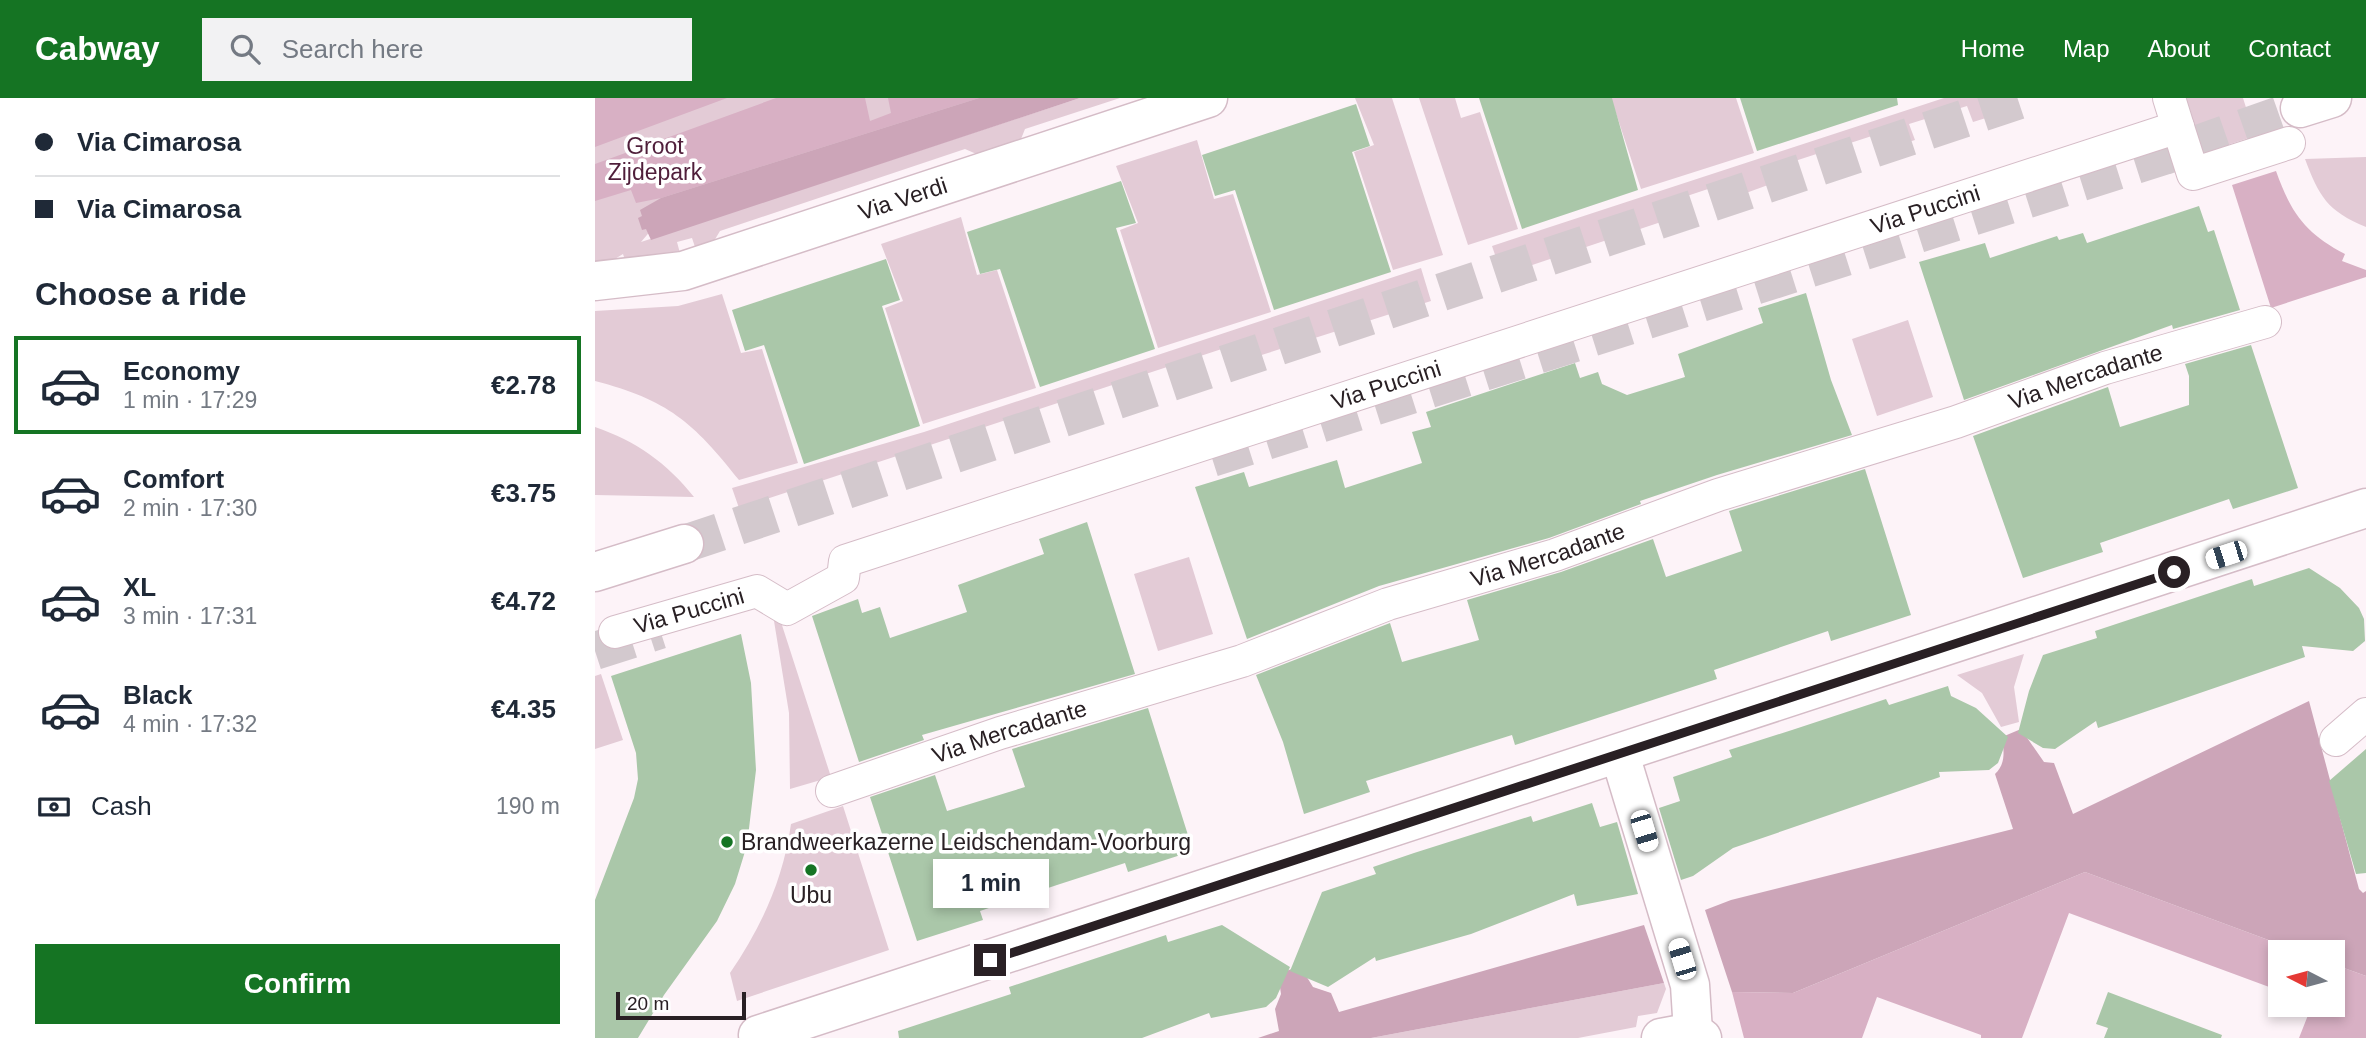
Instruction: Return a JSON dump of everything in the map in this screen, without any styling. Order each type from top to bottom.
[{"type":"street","name":"Via Verdi","points":[[595,281],[683,271],[1208,98]]},
{"type":"street","name":"Via Puccini","points":[[615,632],[757,591],[787,609],[843,578],[845,561],[2174,112],[2193,174],[2307,117]]},
{"type":"street","name":"Via Mercadante","points":[[832,791],[1000,733],[1242,661],[1388,604],[1555,555],[1718,495],[1956,422],[2105,368],[2265,322]]},
{"type":"street","points":[[759,1038],[758,1035],[1621,755],[2366,508]]},
{"type":"street","points":[[595,572],[684,544]]},
{"type":"street","points":[[2336,740],[2366,714]]},
{"type":"street","points":[[1621,755],[1690,985],[1685,1036]]},
{"type":"green space","name":"Groot Zijdepark","points":[[595,98],[1035,98],[658,222],[641,242],[1080,98],[1120,98],[1025,129],[1019,144],[981,156],[965,149],[720,231],[711,246],[696,250],[692,238],[677,242],[681,257],[626,263],[623,254],[595,271]]},
{"type":"green space","points":[[595,98],[727,98],[595,147]]},
{"type":"green space","points":[[776,98],[865,98],[870,121],[891,113],[888,98],[979,98],[661,198],[636,203],[631,190],[595,201],[595,164]]},
{"type":"green space","points":[[1355,98],[1392,98],[1443,255],[1393,270],[1354,152],[1374,145]]},
{"type":"green space","points":[[1419,98],[1455,98],[1461,118],[1480,112],[1518,229],[1468,245]]},
{"type":"green space","points":[[1611,98],[1736,98],[1754,153],[1641,189]]},
{"type":"green space","points":[[1944,98],[1997,98],[2002,113],[1973,122],[1967,106],[1909,124],[1915,140],[1884,150],[1878,134],[1764,171],[1768,185],[1735,197],[1729,182],[1678,199],[1682,215],[1502,275],[1492,246]]},
{"type":"green space","points":[[2177,98],[2243,98],[2255,136],[2196,155]]},
{"type":"green space","points":[[1197,140],[1214,199],[1233,194],[1271,312],[1158,348],[1120,230],[1138,223],[1116,166]]},
{"type":"green space","points":[[2366,157],[2366,227],[2342,215],[2326,201],[2305,159]]},
{"type":"green space","points":[[2276,171],[2287,199],[2301,220],[2319,238],[2345,254],[2342,261],[2366,270],[2366,277],[2271,308],[2232,185]]},
{"type":"green space","points":[[961,217],[977,275],[997,270],[1036,388],[923,424],[885,308],[903,301],[881,244]]},
{"type":"green space","points":[[1421,268],[1431,301],[1252,358],[1246,341],[739,508],[732,488],[924,432]]},
{"type":"green space","points":[[722,294],[741,353],[762,349],[798,463],[739,480],[692,428],[661,405],[595,381],[595,311],[678,306]]},
{"type":"green space","points":[[1908,320],[1933,397],[1877,416],[1852,339]]},
{"type":"green space","points":[[595,427],[650,454],[694,497],[595,495]]},
{"type":"green space","points":[[1189,557],[1213,634],[1158,651],[1134,574]]},
{"type":"green space","points":[[780,619],[831,777],[790,789],[789,713],[774,621]]},
{"type":"green space","points":[[2024,654],[2014,687],[2019,722],[2001,727],[1982,693],[1957,675]]},
{"type":"green space","points":[[601,674],[623,740],[595,749],[595,676]]},
{"type":"green space","points":[[843,806],[889,950],[737,1001],[730,973],[752,938],[777,883],[791,824]]},
{"type":"green space","points":[[2085,872],[2269,940],[2268,987],[2069,913],[2022,1038],[1981,1038],[1981,1035],[1877,997],[1862,1038],[1744,1038],[1732,992],[1793,993]]},
{"type":"green space","points":[[2345,968],[2366,976],[2366,1038],[2299,1038],[2307,1017],[2345,1017]]},
{"type":"green space","points":[[1664,983],[1666,989],[1657,1013],[1638,1016],[1636,1027],[1578,1038],[1371,1038]]},
{"type":"shaded area","points":[[979,98],[1080,98],[651,240],[646,229],[642,230],[638,218],[642,216],[640,210],[661,198]]},
{"type":"shaded area","points":[[2309,701],[2359,889],[2363,893],[2366,891],[2366,976],[2345,968],[2345,940],[2269,940],[2085,872],[1793,993],[1732,992],[1705,910],[1731,900],[2013,829],[1995,774],[2003,761],[2002,737],[2021,729],[2044,762],[2054,763],[2073,814]]},
{"type":"shaded area","points":[[1644,925],[1664,983],[1371,1038],[1258,1038],[1279,1031],[1275,1009],[1281,994],[1278,974],[1300,966],[1313,987],[1331,993],[1339,1012]]},
{"type":"building","points":[[1479,98],[1612,98],[1638,190],[1522,229]]},
{"type":"building","points":[[1740,98],[1897,98],[1898,105],[1757,151]]},
{"type":"building","points":[[1356,104],[1370,146],[1352,152],[1391,272],[1274,310],[1235,190],[1215,196],[1202,155]]},
{"type":"building","points":[[1121,181],[1136,223],[1116,228],[1155,349],[1040,387],[1000,269],[980,274],[967,232]]},
{"type":"building","points":[[2199,206],[2208,232],[2214,230],[2240,310],[2173,329],[2172,325],[1964,400],[1919,262],[1985,243],[1990,258],[2057,236],[2059,240],[2083,233],[2087,243]]},
{"type":"building","points":[[886,259],[900,300],[882,306],[920,426],[804,464],[764,345],[745,351],[732,310]]},
{"type":"building","points":[[1806,293],[1831,380],[1852,435],[1640,501],[1641,504],[1549,538],[1379,586],[1247,639],[1195,487],[1244,472],[1249,487],[1337,460],[1345,488],[1422,463],[1412,432],[1431,427],[1426,412],[1575,363],[1580,378],[1598,372],[1602,384],[1627,395],[1685,377],[1678,354],[1763,323],[1758,308]]},
{"type":"building","points":[[2251,345],[2298,488],[2233,509],[2229,499],[2100,543],[2103,552],[2023,578],[1973,436],[2108,387],[2120,427],[2189,405],[2189,376],[2185,364]]},
{"type":"building","points":[[1865,469],[1911,615],[1831,641],[1828,631],[1714,670],[1717,679],[1515,745],[1512,735],[1366,781],[1370,792],[1304,814],[1283,742],[1256,675],[1390,623],[1402,662],[1479,640],[1467,600],[1561,572],[1653,539],[1666,577],[1742,551],[1729,511]]},
{"type":"building","points":[[1087,522],[1135,674],[922,735],[924,740],[859,762],[812,616],[858,599],[862,613],[880,607],[890,638],[967,612],[958,585],[1044,554],[1039,539]]},
{"type":"building","points":[[2309,568],[2340,588],[2359,608],[2364,619],[2365,641],[2353,651],[2302,646],[2305,657],[2098,728],[2096,721],[2055,749],[2043,748],[2018,733],[2029,691],[2043,655],[2097,638],[2095,631],[2252,579],[2254,586]]},
{"type":"building","points":[[741,634],[751,683],[756,770],[747,845],[735,884],[717,921],[664,995],[638,1038],[595,1038],[595,900],[634,798],[638,779],[636,753],[611,676]]},
{"type":"building","points":[[1948,686],[1951,696],[1976,708],[2008,737],[1998,763],[1989,770],[1939,772],[1940,777],[1733,848],[1693,876],[1681,880],[1659,808],[1680,801],[1673,777],[1732,757],[1729,750],[1886,699],[1889,705]]},
{"type":"building","points":[[1148,708],[1193,851],[1128,872],[1125,863],[1057,885],[980,911],[983,920],[917,941],[870,797],[935,775],[947,811],[1025,787],[1012,749]]},
{"type":"building","points":[[2366,749],[2366,873],[2356,874],[2329,781]]},
{"type":"building","points":[[1592,803],[1600,827],[1617,822],[1638,894],[1577,906],[1574,894],[1471,934],[1376,961],[1375,957],[1328,987],[1290,971],[1322,892],[1376,874],[1373,867],[1414,853],[1531,816],[1533,822]]},
{"type":"building","points":[[1222,925],[1290,967],[1276,998],[1266,1007],[1211,1018],[1209,1013],[1142,1038],[899,1038],[898,1031],[1011,994],[1009,987],[1166,935],[1168,942]]},
{"type":"building","points":[[2108,992],[2222,1035],[2221,1038],[2104,1038],[2108,1028],[2096,1024]]},
{"type":"tunnel","points":[[684,544],[2026,98]]},
{"type":"tunnel","points":[[1212,458],[2164,156],[2300,108]]},
{"type":"tunnel","points":[[595,651],[660,630]]},
{"type":"place","name":"Brandweerkazerne Leidschendam-Voorburg","points":[[727,842]]},
{"type":"place","name":"Ubu","points":[[811,870]]},
{"type":"route","points":[[990,960],[2174,572]]}]
